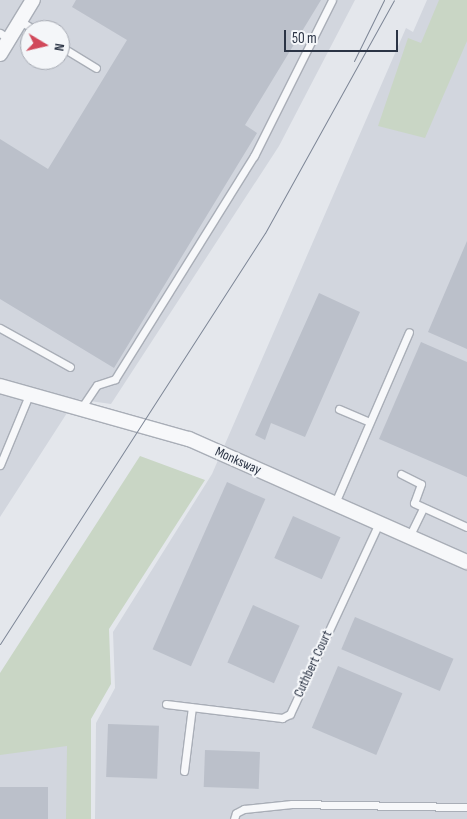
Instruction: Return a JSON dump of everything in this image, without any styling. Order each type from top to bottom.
[{"type":"street","points":[[21,20],[33,0]]},
{"type":"street","points":[[0,54],[5,36],[20,21]]},
{"type":"street","name":"Monksway","points":[[0,386],[80,410],[189,439],[467,562]]},
{"type":"lane","points":[[80,410],[97,385],[115,379],[254,156],[332,0]]},
{"type":"lane","points":[[70,52],[96,68]]},
{"type":"lane","points":[[0,328],[70,367]]},
{"type":"lane","points":[[335,503],[409,332]]},
{"type":"lane","points":[[0,466],[29,395]]},
{"type":"lane","points":[[339,409],[369,422]]},
{"type":"lane","points":[[401,474],[422,484],[414,503],[467,527]]},
{"type":"lane","points":[[409,537],[423,508]]},
{"type":"lane","name":"Cuthbert Court","points":[[166,704],[282,718],[290,714],[379,523]]},
{"type":"lane","points":[[184,771],[192,707]]},
{"type":"lane","points":[[234,819],[244,809],[292,804],[467,807]]},
{"type":"shaded area","points":[[0,0],[355,0],[279,146],[111,404],[76,399],[0,517]]},
{"type":"shaded area","points":[[427,0],[467,0],[467,819],[95,819],[96,723],[115,688],[113,632],[212,474],[406,28],[413,32]]},
{"type":"shaded area","points":[[0,746],[67,746],[67,819],[0,819]]},
{"type":"green space","points":[[439,0],[467,0],[467,41],[425,138],[378,126],[408,38],[421,43]]},
{"type":"green space","points":[[140,456],[205,480],[109,629],[111,684],[91,719],[91,819],[66,819],[67,746],[0,755],[0,673]]},
{"type":"building","points":[[76,0],[321,0],[245,125],[257,133],[114,368],[0,299],[0,139],[48,169],[127,40],[72,7]]},
{"type":"building","points":[[467,241],[467,349],[428,332]]},
{"type":"building","points":[[319,293],[360,312],[305,437],[271,423],[265,440],[255,435]]},
{"type":"building","points":[[421,342],[467,362],[467,477],[379,439]]},
{"type":"building","points":[[227,482],[265,499],[191,666],[153,649]]},
{"type":"building","points":[[293,516],[341,537],[322,579],[274,558]]},
{"type":"building","points":[[253,605],[300,626],[274,683],[227,663]]},
{"type":"building","points":[[355,617],[453,659],[440,691],[341,649]]},
{"type":"building","points":[[338,666],[402,693],[376,755],[312,728]]},
{"type":"building","points":[[108,724],[159,726],[157,779],[106,777]]},
{"type":"building","points":[[205,750],[260,752],[259,789],[204,787]]},
{"type":"building","points":[[0,787],[48,787],[48,819],[0,819]]},
{"type":"tram line","points":[[354,61],[384,0]]},
{"type":"tram line","points":[[0,644],[265,233],[394,0]]}]
